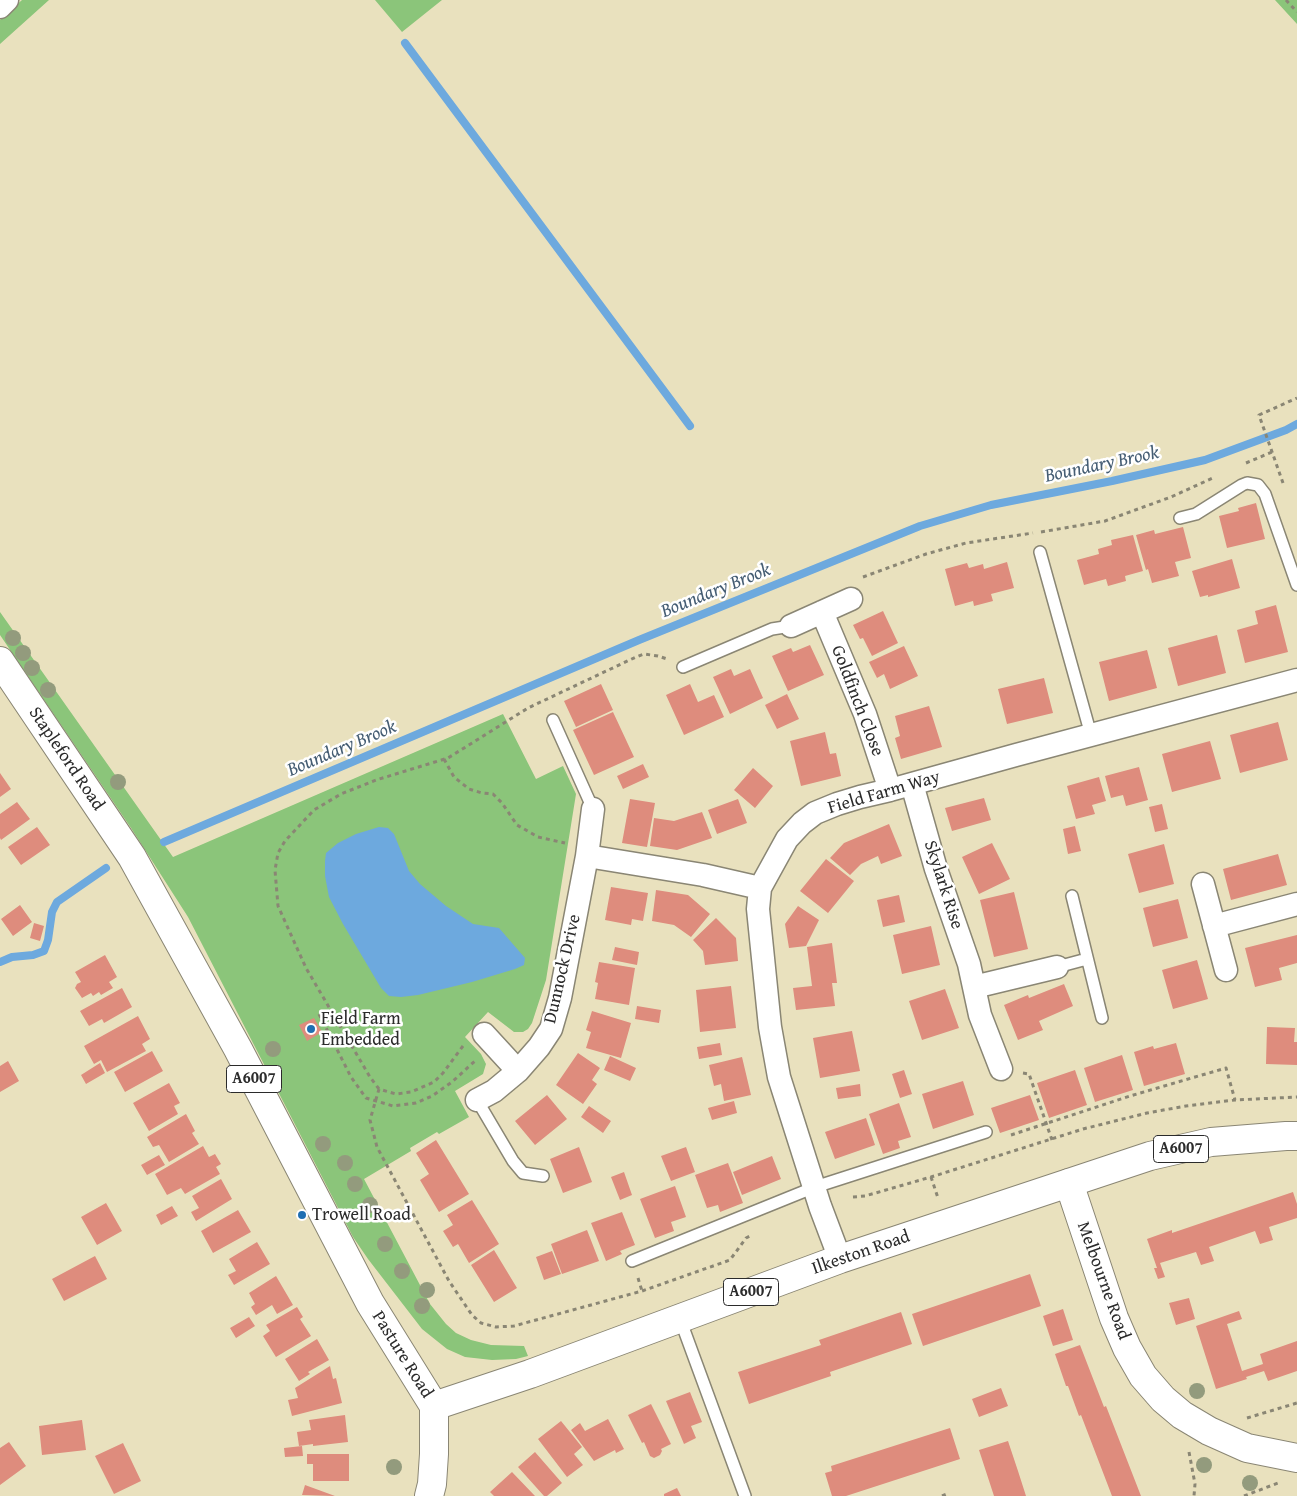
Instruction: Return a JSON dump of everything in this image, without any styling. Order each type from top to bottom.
[{"type":"main road","name":"Stapleford Road","points":[[0,660],[132,857],[238,1049],[370,1303]]},
{"type":"main road","name":"Ilkeston Road","points":[[434,1406],[530,1374],[840,1258],[1150,1156],[1211,1142],[1297,1136]]},
{"type":"main road","name":"Melbourne Road","points":[[1069,1183],[1114,1318],[1127,1348],[1143,1376],[1163,1399],[1182,1416],[1209,1431],[1247,1448],[1297,1458]]},
{"type":"main road","name":"Pasture Road","points":[[370,1303],[434,1406],[434,1454],[432,1484],[429,1496]]},
{"type":"street","points":[[0,7],[8,0]]},
{"type":"street","points":[[791,626],[822,612],[854,589]]},
{"type":"street","name":"Goldfinch Close","points":[[822,612],[864,714],[901,787]]},
{"type":"street","name":"Field Farm Way","points":[[840,1258],[817,1196],[779,1077],[770,1026],[758,909],[760,888],[787,839],[802,823],[815,814],[837,804],[1297,680]]},
{"type":"street","name":"Skylark Rise","points":[[901,787],[936,870],[960,937],[980,1015],[1000,1069]]},
{"type":"street","name":"Dunnock Drive","points":[[476,1100],[494,1091],[518,1071],[540,1048],[551,1029],[557,1013],[588,851],[593,809]]},
{"type":"street","points":[[588,851],[760,888]]},
{"type":"street","points":[[1203,884],[1226,970]]},
{"type":"street","points":[[1214,926],[1297,904]]},
{"type":"street","points":[[974,987],[1057,967]]},
{"type":"street","points":[[488,1039],[518,1071]]},
{"type":"lane","points":[[1180,518],[1196,514],[1242,485],[1247,483],[1258,485],[1265,494],[1297,585]]},
{"type":"lane","points":[[1040,552],[1091,735]]},
{"type":"lane","points":[[683,667],[764,632],[791,626]]},
{"type":"lane","points":[[553,720],[593,809]]},
{"type":"lane","points":[[1072,896],[1102,1018]]},
{"type":"lane","points":[[1057,967],[1087,959]]},
{"type":"lane","points":[[476,1100],[513,1161],[523,1173],[543,1176]]},
{"type":"lane","points":[[632,1261],[817,1196],[986,1132]]},
{"type":"lane","points":[[680,1317],[745,1496]]},
{"type":"path","points":[[1286,0],[1297,12]]},
{"type":"path","points":[[1270,445],[1259,415],[1297,398]]},
{"type":"path","points":[[1246,463],[1272,452]]},
{"type":"path","points":[[854,589],[882,569],[926,554],[966,543],[1105,521],[1171,497],[1220,475]]},
{"type":"path","points":[[319,1014],[351,1077],[366,1098],[393,1106],[416,1103],[432,1096],[452,1082],[488,1039],[479,1028],[469,1036],[443,1073],[434,1082],[404,1093],[396,1094],[379,1089],[370,1077],[306,968],[278,906],[275,870],[278,853],[296,827],[314,810],[341,794],[376,780],[444,760],[528,708],[636,656],[644,654],[658,656],[671,661]]},
{"type":"path","points":[[444,760],[454,778],[469,789],[493,794],[502,803],[517,825],[538,837],[588,851]]},
{"type":"path","points":[[1011,1135],[1130,1096],[1226,1068],[1234,1100]]},
{"type":"path","points":[[1000,1069],[1028,1074],[1052,1140]]},
{"type":"path","points":[[379,1089],[370,1120],[377,1147],[449,1281],[472,1315],[481,1323],[496,1327],[514,1326],[642,1291],[730,1260],[746,1238],[753,1234]]},
{"type":"path","points":[[817,1196],[845,1198],[865,1196],[1083,1129],[1147,1113],[1234,1100],[1297,1097]]},
{"type":"path","points":[[1209,1431],[1297,1402]]},
{"type":"path","points":[[1182,1416],[1195,1484],[1194,1496]]},
{"type":"path","points":[[1244,1496],[1282,1482]]},
{"type":"path","points":[[942,1496],[947,1494],[948,1496]]},
{"type":"green space","points":[[22,0],[49,0],[0,44],[0,20]]},
{"type":"green space","points":[[375,0],[442,0],[402,32]]},
{"type":"green space","points":[[1275,0],[1297,0],[1297,24]]},
{"type":"green space","points":[[0,612],[173,857],[503,714],[536,779],[563,766],[576,794],[546,980],[532,1023],[523,1032],[514,1032],[488,1012],[465,1037],[481,1054],[486,1064],[483,1074],[455,1091],[469,1117],[439,1134],[437,1132],[410,1148],[411,1151],[364,1179],[430,1304],[446,1324],[456,1333],[471,1340],[491,1345],[524,1346],[528,1356],[516,1359],[492,1360],[465,1357],[447,1349],[422,1329],[368,1259],[353,1237],[188,917],[131,828],[0,635]]},
{"type":"water","points":[[379,827],[388,828],[394,834],[409,871],[420,884],[446,906],[473,924],[499,928],[525,958],[524,965],[472,982],[418,995],[389,996],[381,988],[343,924],[329,897],[325,876],[326,853],[338,843],[356,834]]},
{"type":"building","points":[[1256,503],[1265,539],[1227,548],[1219,516],[1239,511],[1238,508]]},
{"type":"building","points":[[1183,527],[1191,558],[1175,562],[1179,576],[1152,583],[1148,569],[1146,570],[1136,535],[1154,530],[1155,534]]},
{"type":"building","points":[[1133,535],[1143,571],[1125,576],[1126,581],[1108,586],[1106,579],[1084,585],[1077,560],[1099,554],[1098,549],[1112,545],[1111,540]]},
{"type":"building","points":[[1232,559],[1240,588],[1208,597],[1208,595],[1200,597],[1192,571]]},
{"type":"building","points":[[1007,562],[1014,588],[991,594],[993,601],[974,606],[973,601],[955,606],[945,569],[967,563],[969,568],[983,564],[984,569]]},
{"type":"building","points":[[1276,605],[1288,652],[1245,663],[1237,630],[1258,624],[1255,611]]},
{"type":"building","points":[[883,611],[898,643],[872,656],[863,638],[860,639],[853,625]]},
{"type":"building","points":[[1217,635],[1226,673],[1178,686],[1168,648]]},
{"type":"building","points":[[810,645],[824,675],[788,691],[772,656],[791,648],[793,652]]},
{"type":"building","points":[[904,646],[918,676],[890,689],[884,674],[877,678],[869,662]]},
{"type":"building","points":[[1147,650],[1157,688],[1109,701],[1099,662]]},
{"type":"building","points":[[731,669],[734,676],[750,669],[763,698],[730,714],[713,677]]},
{"type":"building","points":[[1044,678],[1053,713],[1007,724],[998,689]]},
{"type":"building","points":[[601,684],[613,710],[576,727],[564,701]]},
{"type":"building","points":[[690,684],[698,702],[714,695],[724,717],[684,735],[666,695]]},
{"type":"building","points":[[787,694],[799,719],[777,729],[765,705]]},
{"type":"building","points":[[929,706],[942,747],[901,759],[895,738],[900,736],[895,716]]},
{"type":"building","points":[[613,712],[634,757],[594,775],[573,730]]},
{"type":"building","points":[[1278,722],[1288,760],[1240,773],[1230,735]]},
{"type":"building","points":[[825,732],[830,754],[836,753],[841,776],[801,786],[790,741]]},
{"type":"building","points":[[1210,741],[1221,779],[1172,792],[1162,754]]},
{"type":"building","points":[[643,764],[649,777],[623,789],[617,776]]},
{"type":"building","points":[[1139,767],[1148,800],[1126,806],[1123,795],[1111,798],[1105,776]]},
{"type":"building","points":[[753,768],[773,786],[755,808],[734,790]]},
{"type":"building","points":[[0,773],[11,789],[0,797]]},
{"type":"building","points":[[1099,777],[1106,801],[1092,805],[1095,814],[1076,819],[1067,786]]},
{"type":"building","points":[[984,798],[991,820],[952,831],[945,808]]},
{"type":"building","points":[[630,799],[655,803],[647,847],[622,843]]},
{"type":"building","points":[[738,799],[747,823],[717,834],[708,810]]},
{"type":"building","points":[[17,802],[30,819],[1,840],[0,814]]},
{"type":"building","points":[[1162,804],[1168,829],[1155,832],[1149,807]]},
{"type":"building","points":[[702,812],[712,838],[677,850],[650,846],[654,818],[674,821]]},
{"type":"building","points":[[889,824],[902,856],[881,864],[878,856],[861,864],[850,875],[830,858],[844,843]]},
{"type":"building","points":[[1075,826],[1081,851],[1068,854],[1063,829]]},
{"type":"building","points":[[37,827],[50,845],[21,865],[8,847]]},
{"type":"building","points":[[992,843],[1010,879],[979,894],[962,857]]},
{"type":"building","points":[[1164,844],[1174,884],[1139,893],[1128,854]]},
{"type":"building","points":[[1278,854],[1287,885],[1231,900],[1223,869]]},
{"type":"building","points":[[826,859],[854,881],[828,913],[800,891]]},
{"type":"building","points":[[611,887],[648,893],[643,921],[632,919],[631,925],[605,920]]},
{"type":"building","points":[[656,890],[688,895],[710,914],[691,937],[674,925],[652,921]]},
{"type":"building","points":[[1014,892],[1028,949],[994,957],[980,900]]},
{"type":"building","points":[[899,895],[905,922],[883,927],[877,900]]},
{"type":"building","points":[[1178,899],[1188,938],[1153,947],[1143,908]]},
{"type":"building","points":[[20,905],[32,922],[13,936],[1,919]]},
{"type":"building","points":[[798,906],[819,920],[806,946],[789,948],[785,924]]},
{"type":"building","points":[[716,918],[736,938],[738,961],[705,965],[703,951],[693,940]]},
{"type":"building","points":[[34,923],[44,926],[40,941],[30,938]]},
{"type":"building","points":[[931,926],[940,965],[902,974],[893,935]]},
{"type":"building","points":[[1297,935],[1297,963],[1279,968],[1282,980],[1255,987],[1245,948]]},
{"type":"building","points":[[832,943],[837,983],[832,983],[835,1006],[796,1010],[793,988],[812,986],[807,947]]},
{"type":"building","points":[[615,947],[639,952],[637,965],[612,960]]},
{"type":"building","points":[[105,955],[117,977],[109,982],[113,988],[101,995],[99,992],[93,996],[91,993],[82,998],[75,988],[81,982],[75,972]]},
{"type":"building","points":[[1197,960],[1208,999],[1173,1009],[1162,970]]},
{"type":"building","points":[[599,962],[635,968],[629,1005],[595,999],[598,983],[595,982]]},
{"type":"building","points":[[1064,984],[1073,1006],[1039,1021],[1043,1030],[1018,1040],[1004,1005],[1028,995],[1029,998]]},
{"type":"building","points":[[731,986],[736,1028],[700,1032],[696,990]]},
{"type":"building","points":[[122,988],[132,1007],[104,1023],[102,1019],[89,1026],[80,1011]]},
{"type":"building","points":[[945,989],[959,1028],[922,1040],[909,1001]]},
{"type":"building","points":[[637,1006],[661,1010],[659,1023],[635,1019]]},
{"type":"building","points":[[592,1011],[631,1023],[621,1058],[586,1048],[591,1032],[586,1030]]},
{"type":"building","points":[[138,1016],[150,1039],[142,1044],[146,1051],[107,1072],[101,1060],[94,1064],[84,1046]]},
{"type":"building","name":"Field Farm Embedded","points":[[314,1018],[322,1032],[307,1041],[299,1025]]},
{"type":"building","points":[[1267,1027],[1295,1028],[1294,1042],[1297,1042],[1297,1065],[1266,1064]]},
{"type":"building","points":[[852,1031],[860,1071],[820,1078],[813,1038]]},
{"type":"building","points":[[720,1043],[722,1055],[699,1059],[697,1047]]},
{"type":"building","points":[[1176,1043],[1185,1074],[1144,1086],[1134,1052],[1153,1046],[1154,1049]]},
{"type":"building","points":[[152,1051],[163,1071],[125,1092],[114,1072]]},
{"type":"building","points":[[578,1053],[600,1068],[592,1080],[597,1084],[583,1104],[556,1085]]},
{"type":"building","points":[[1122,1055],[1133,1090],[1095,1102],[1084,1068]]},
{"type":"building","points":[[610,1056],[636,1068],[630,1081],[604,1070]]},
{"type":"building","points":[[742,1057],[751,1095],[724,1101],[721,1084],[714,1086],[709,1065]]},
{"type":"building","points":[[8,1061],[19,1081],[0,1092],[0,1066]]},
{"type":"building","points":[[100,1063],[105,1073],[86,1084],[81,1075]]},
{"type":"building","points":[[904,1070],[912,1094],[900,1098],[892,1074]]},
{"type":"building","points":[[1075,1070],[1087,1105],[1049,1118],[1037,1083]]},
{"type":"building","points":[[963,1081],[974,1115],[933,1129],[922,1094]]},
{"type":"building","points":[[169,1083],[180,1103],[174,1106],[178,1114],[149,1131],[133,1103]]},
{"type":"building","points":[[860,1084],[861,1096],[838,1099],[836,1088]]},
{"type":"building","points":[[547,1095],[567,1119],[535,1145],[515,1121]]},
{"type":"building","points":[[1030,1095],[1039,1120],[1000,1133],[991,1108]]},
{"type":"building","points":[[734,1101],[737,1113],[712,1120],[708,1108]]},
{"type":"building","points":[[899,1103],[911,1137],[898,1141],[900,1148],[883,1154],[869,1114]]},
{"type":"building","points":[[589,1106],[611,1121],[603,1133],[581,1117]]},
{"type":"building","points":[[186,1114],[195,1131],[192,1133],[199,1144],[169,1162],[159,1145],[153,1147],[147,1137]]},
{"type":"building","points":[[866,1118],[875,1145],[835,1159],[825,1132]]},
{"type":"building","points":[[436,1140],[469,1194],[439,1212],[420,1180],[429,1174],[416,1153]]},
{"type":"building","points":[[203,1146],[209,1157],[215,1154],[221,1164],[216,1167],[220,1174],[185,1194],[181,1188],[167,1195],[155,1174]]},
{"type":"building","points":[[579,1147],[592,1182],[563,1193],[550,1159]]},
{"type":"building","points":[[686,1147],[695,1172],[671,1181],[661,1156]]},
{"type":"building","points":[[159,1155],[165,1165],[147,1175],[141,1165]]},
{"type":"building","points":[[772,1156],[781,1179],[742,1195],[733,1172]]},
{"type":"building","points":[[728,1163],[743,1203],[720,1212],[718,1205],[707,1208],[695,1175]]},
{"type":"building","points":[[624,1172],[632,1195],[620,1200],[611,1177]]},
{"type":"building","points":[[221,1179],[232,1199],[196,1221],[191,1212],[199,1208],[192,1196]]},
{"type":"building","points":[[675,1186],[686,1217],[671,1222],[674,1231],[655,1238],[640,1199]]},
{"type":"building","points":[[1293,1192],[1297,1204],[1297,1218],[1269,1227],[1273,1240],[1260,1244],[1255,1231],[1209,1247],[1214,1261],[1201,1265],[1196,1252],[1160,1263],[1165,1277],[1158,1279],[1154,1268],[1157,1268],[1147,1239],[1172,1230],[1172,1233]]},
{"type":"building","points":[[472,1200],[499,1244],[469,1263],[458,1244],[453,1247],[443,1231],[453,1225],[447,1215]]},
{"type":"building","points":[[106,1203],[122,1231],[97,1245],[81,1217]]},
{"type":"building","points":[[172,1206],[178,1216],[161,1225],[156,1215]]},
{"type":"building","points":[[238,1210],[251,1232],[213,1253],[201,1231]]},
{"type":"building","points":[[622,1212],[635,1245],[620,1251],[622,1254],[606,1261],[591,1223]]},
{"type":"building","points":[[587,1230],[599,1261],[562,1274],[551,1244]]},
{"type":"building","points":[[257,1242],[270,1264],[234,1285],[228,1275],[236,1271],[229,1259]]},
{"type":"building","points":[[494,1250],[517,1288],[494,1302],[471,1265]]},
{"type":"building","points":[[552,1251],[561,1274],[544,1280],[536,1257]]},
{"type":"building","points":[[95,1256],[107,1279],[64,1301],[52,1279]]},
{"type":"building","points":[[1030,1274],[1041,1306],[923,1346],[912,1314]]},
{"type":"building","points":[[276,1276],[293,1305],[277,1314],[272,1305],[256,1315],[251,1307],[255,1304],[249,1293]]},
{"type":"building","points":[[1189,1298],[1195,1319],[1176,1325],[1169,1303]]},
{"type":"building","points":[[297,1307],[303,1317],[300,1319],[311,1336],[276,1357],[263,1336],[270,1331],[266,1325]]},
{"type":"building","points":[[1063,1309],[1073,1340],[1053,1346],[1043,1316]]},
{"type":"building","points":[[1239,1311],[1242,1319],[1227,1324],[1242,1371],[1263,1364],[1260,1354],[1297,1341],[1297,1371],[1268,1381],[1264,1371],[1246,1377],[1247,1379],[1216,1389],[1196,1326]]},
{"type":"building","points":[[901,1312],[912,1344],[830,1372],[831,1376],[749,1404],[738,1372],[821,1345],[819,1340]]},
{"type":"building","points":[[249,1317],[255,1326],[236,1338],[230,1328]]},
{"type":"building","points":[[317,1339],[329,1360],[308,1372],[310,1374],[299,1381],[285,1359]]},
{"type":"building","points":[[1080,1345],[1141,1496],[1112,1496],[1081,1415],[1079,1416],[1068,1386],[1066,1386],[1055,1354]]},
{"type":"building","points":[[330,1366],[333,1379],[336,1378],[342,1403],[292,1416],[288,1400],[298,1398],[295,1388]]},
{"type":"building","points":[[1001,1388],[1008,1406],[979,1417],[972,1399]]},
{"type":"building","points":[[690,1392],[702,1422],[691,1426],[696,1438],[684,1444],[666,1401]]},
{"type":"building","points":[[651,1404],[671,1444],[661,1449],[660,1455],[654,1458],[650,1456],[644,1442],[642,1443],[628,1415]]},
{"type":"building","points":[[345,1415],[348,1442],[299,1446],[297,1432],[311,1430],[309,1420]]},
{"type":"building","points":[[608,1419],[624,1449],[616,1453],[615,1450],[594,1461],[571,1430],[580,1423],[585,1431]]},
{"type":"building","points":[[82,1420],[86,1450],[42,1455],[39,1426]]},
{"type":"building","points":[[561,1421],[582,1447],[574,1454],[583,1465],[567,1477],[538,1439]]},
{"type":"building","points":[[950,1428],[960,1459],[846,1496],[832,1496],[825,1473],[832,1471],[831,1466]]},
{"type":"building","points":[[1008,1441],[1026,1496],[994,1496],[979,1450]]},
{"type":"building","points":[[9,1442],[26,1466],[0,1485],[0,1448]]},
{"type":"building","points":[[123,1443],[141,1481],[114,1494],[95,1456]]},
{"type":"building","points":[[302,1446],[303,1456],[285,1457],[284,1448]]},
{"type":"building","points":[[535,1452],[562,1483],[547,1496],[544,1496],[518,1467]]},
{"type":"building","points":[[307,1454],[349,1454],[349,1481],[313,1481],[313,1464],[307,1464]]},
{"type":"building","points":[[512,1472],[535,1496],[494,1496],[490,1492]]},
{"type":"building","points":[[305,1485],[335,1496],[302,1495]]},
{"type":"building","points":[[677,1488],[681,1496],[664,1496],[664,1494]]},
{"type":"waterway","points":[[405,43],[690,426]]},
{"type":"waterway","name":"Boundary Brook","points":[[164,842],[639,640],[920,526],[991,505],[1205,460],[1286,430],[1297,424]]},
{"type":"waterway","name":"Boundary Brook","points":[[0,962],[12,957],[33,955],[44,951],[48,940],[52,912],[57,902],[106,868]]},
{"type":"place","name":"Field Farm Embedded","points":[[311,1029]]},
{"type":"place","name":"Trowell Road","points":[[302,1215]]}]
